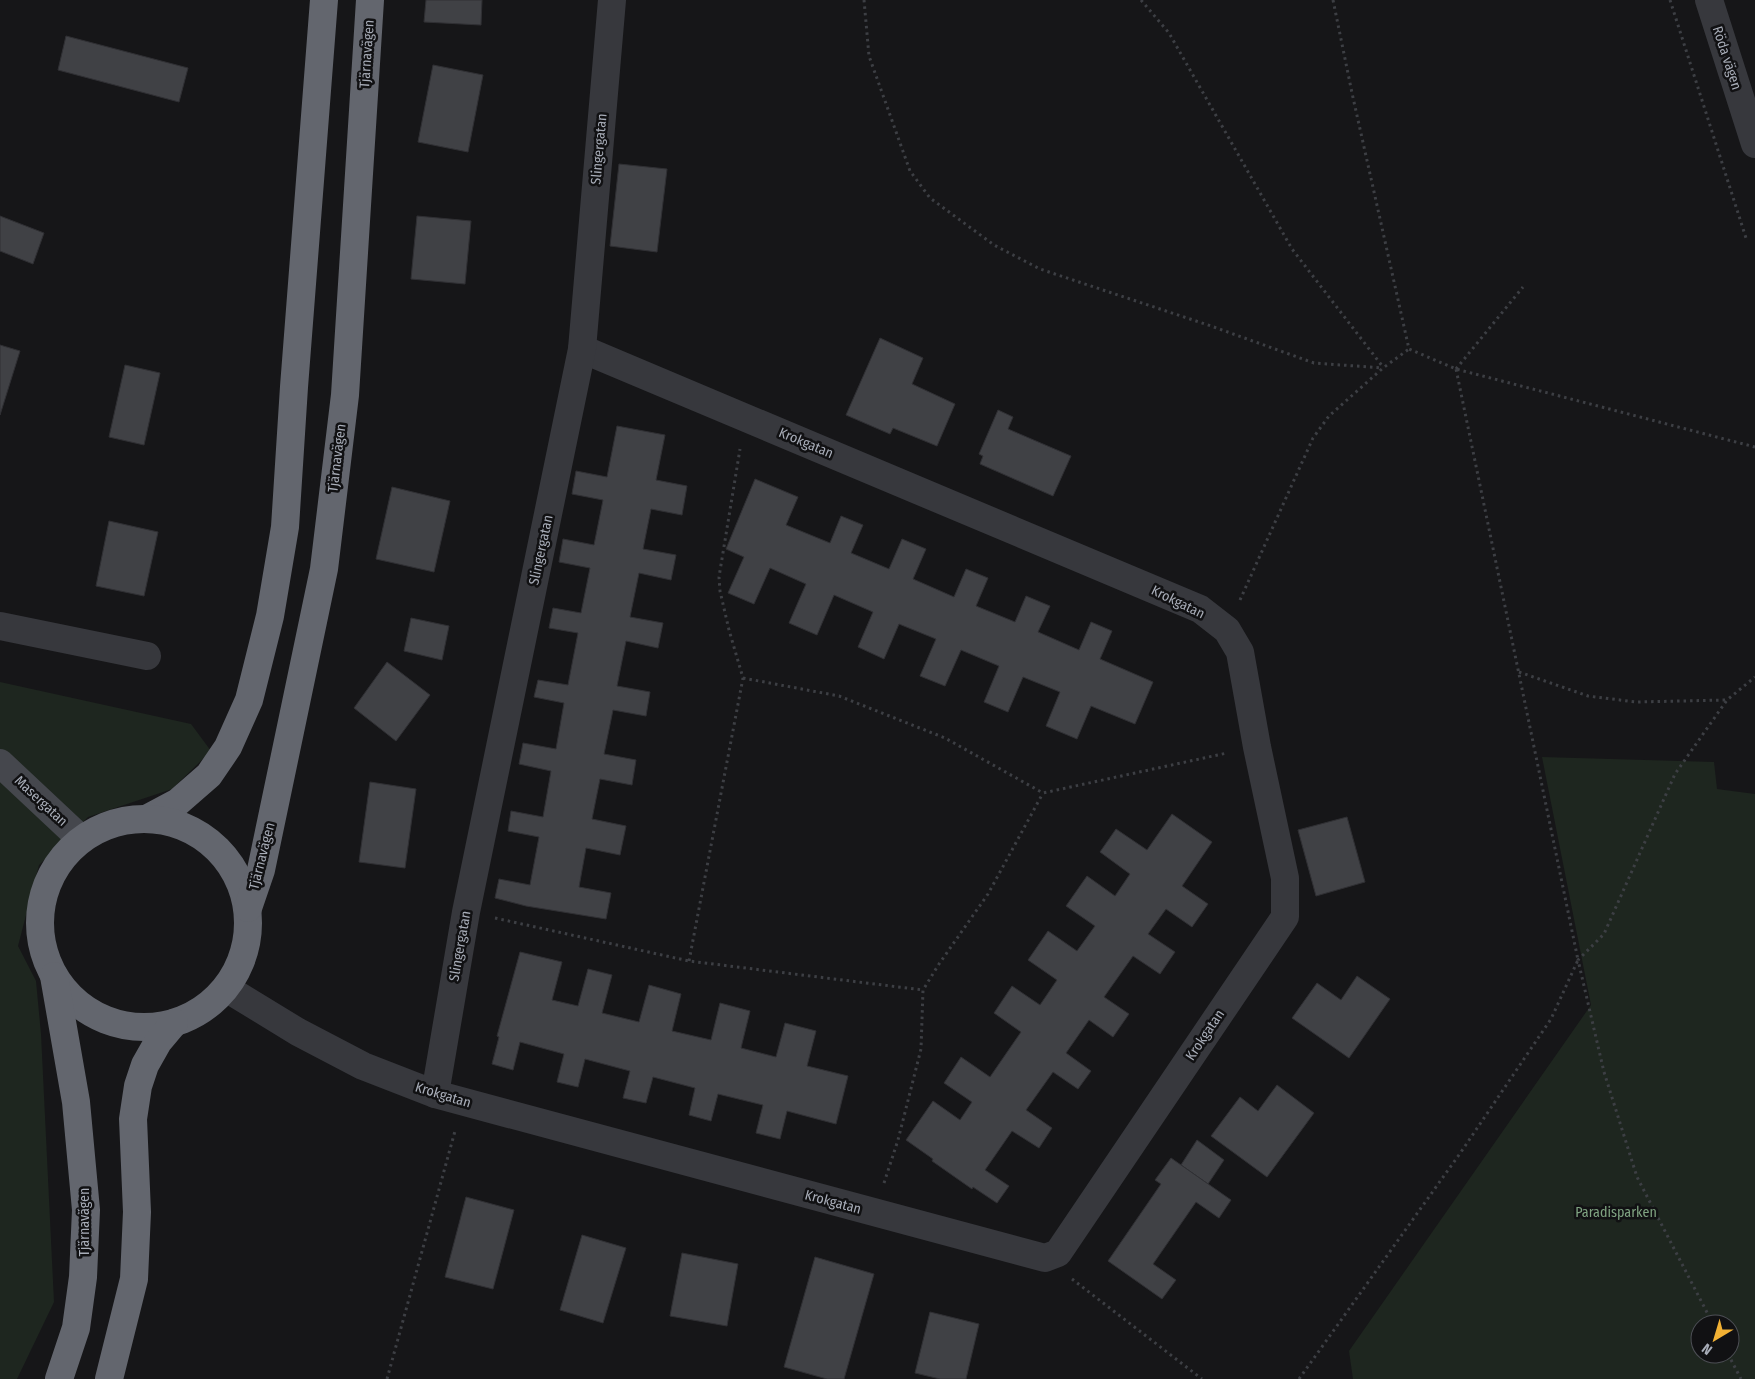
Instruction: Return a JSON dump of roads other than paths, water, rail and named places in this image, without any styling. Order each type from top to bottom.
[{"type":"highway","name":"Tjärnavägen","points":[[148,818],[178,802],[209,775],[228,747],[249,700],[270,616],[285,527],[324,0]]},
{"type":"highway","name":"Tjärnavägen","points":[[248,908],[261,870],[324,569],[345,395],[370,0]]},
{"type":"highway","name":"Tjärnavägen","points":[[148,818],[176,823],[203,836],[225,855],[240,880],[248,908],[248,937],[240,964],[226,988],[205,1007],[194,1015],[174,1022],[147,1027],[119,1024],[93,1013],[71,997],[54,974],[45,954],[40,933],[45,891],[53,871],[66,854],[82,839],[113,823],[148,818]]},
{"type":"highway","name":"Tjärnavägen","points":[[54,974],[76,1102],[86,1210],[83,1277],[76,1328],[59,1379]]},
{"type":"highway","name":"Tjärnavägen","points":[[109,1379],[134,1279],[137,1212],[133,1119],[138,1086],[145,1065],[158,1042],[174,1022]]},
{"type":"street","name":"Slingergatan","points":[[435,1094],[466,912],[582,349],[612,0]]},
{"type":"street","name":"Röda vägen","points":[[1709,0],[1755,144]]},
{"type":"street","name":"Krokgatan","points":[[226,988],[298,1032],[363,1066],[435,1094],[1045,1258],[1058,1253],[1285,917],[1285,878],[1257,747],[1240,652],[1227,630],[1200,609],[582,349]]},
{"type":"street","points":[[0,626],[147,656]]},
{"type":"street","name":"Masergatan","points":[[0,763],[82,839]]},
{"type":"park label","name":"Paradisparken","points":[[1616,1212]]}]
